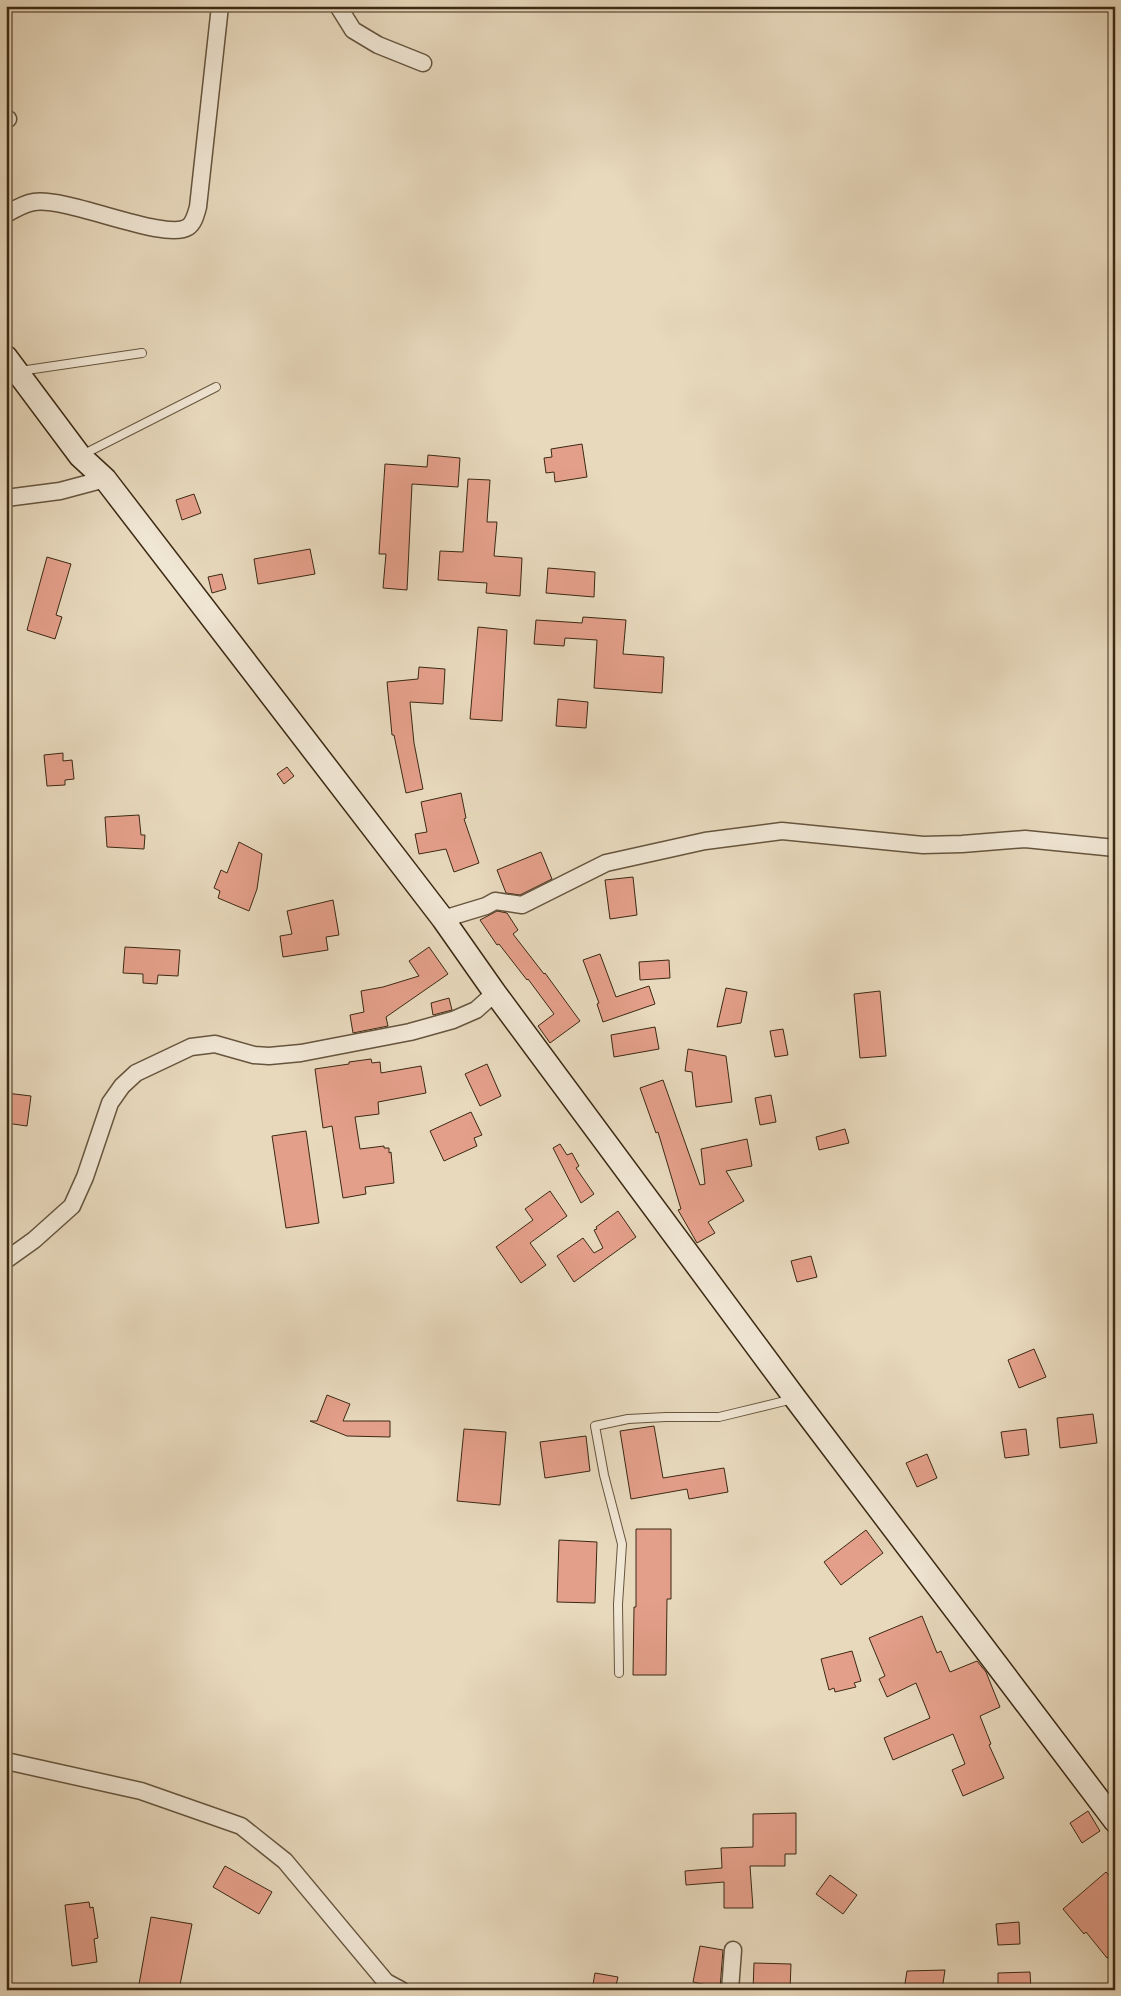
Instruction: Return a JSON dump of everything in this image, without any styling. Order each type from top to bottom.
[{"type":"street","points":[[6,214],[34,202],[59,203],[160,229],[179,231],[188,227],[194,221],[198,207],[220,6]]},
{"type":"street","points":[[338,6],[353,30],[378,45],[423,63]]},
{"type":"street","points":[[10,365],[80,456],[105,480],[443,919],[495,993],[795,1398],[1115,1821]]},
{"type":"street","points":[[6,498],[60,491],[105,480]]},
{"type":"street","points":[[443,919],[486,906],[495,901],[522,905],[606,863],[705,841],[782,831],[923,845],[1025,839],[1115,848]]},
{"type":"street","points":[[6,1260],[34,1240],[72,1206],[85,1177],[110,1104],[122,1086],[136,1073],[191,1047],[215,1044],[254,1055],[268,1056],[301,1053],[410,1032],[453,1020],[476,1010],[495,993]]},
{"type":"street","points":[[6,1761],[141,1791],[241,1826],[285,1861],[386,1982],[401,1990]]},
{"type":"street","points":[[730,1990],[733,1950]]},
{"type":"lane","points":[[10,365],[142,353]]},
{"type":"lane","points":[[80,456],[216,387]]},
{"type":"lane","points":[[619,1673],[618,1604],[622,1544],[604,1476],[595,1426],[628,1419],[719,1417],[795,1398]]},
{"type":"building","points":[[582,444],[587,477],[555,482],[554,472],[546,473],[544,458],[552,457],[551,449]]},
{"type":"building","points":[[428,455],[460,458],[458,487],[412,484],[407,590],[383,588],[386,554],[379,554],[385,464],[427,467]]},
{"type":"building","points":[[468,479],[490,480],[487,522],[497,522],[494,556],[522,558],[520,596],[486,593],[487,583],[438,580],[440,551],[463,552]]},
{"type":"building","points":[[194,494],[201,513],[182,520],[176,500]]},
{"type":"building","points":[[310,549],[315,574],[258,584],[254,559]]},
{"type":"building","points":[[47,557],[71,564],[56,615],[62,617],[55,639],[27,630]]},
{"type":"building","points":[[548,568],[595,572],[594,597],[546,593]]},
{"type":"building","points":[[222,574],[226,589],[212,593],[208,577]]},
{"type":"building","points":[[583,617],[626,620],[623,654],[664,657],[662,693],[594,688],[597,640],[565,638],[564,646],[534,644],[536,620],[582,623]]},
{"type":"building","points":[[478,627],[507,630],[502,721],[470,719]]},
{"type":"building","points":[[419,667],[445,669],[443,704],[410,702],[414,743],[423,789],[406,793],[394,735],[392,735],[387,682],[418,679]]},
{"type":"building","points":[[558,699],[588,702],[586,728],[556,726]]},
{"type":"building","points":[[63,753],[63,761],[72,760],[74,779],[65,780],[65,785],[47,786],[44,755]]},
{"type":"building","points":[[287,767],[294,776],[284,784],[277,774]]},
{"type":"building","points":[[461,793],[466,818],[464,819],[479,863],[454,872],[446,849],[419,854],[415,834],[427,832],[421,802]]},
{"type":"building","points":[[139,815],[141,835],[145,835],[144,849],[107,847],[105,817]]},
{"type":"building","points":[[239,842],[262,854],[257,889],[249,911],[218,898],[220,891],[214,888],[221,870],[227,873]]},
{"type":"building","points":[[541,852],[552,879],[520,895],[506,893],[497,870]]},
{"type":"building","points":[[633,877],[637,915],[610,919],[605,880]]},
{"type":"building","points":[[333,900],[339,935],[326,937],[328,950],[283,957],[280,936],[292,934],[287,911]]},
{"type":"building","points":[[497,911],[507,913],[518,930],[513,934],[545,973],[580,1021],[550,1043],[538,1026],[554,1014],[528,979],[499,944],[497,945],[480,920]]},
{"type":"building","points":[[125,947],[180,950],[178,976],[158,975],[157,984],[143,983],[143,974],[123,973]]},
{"type":"building","points":[[429,947],[448,974],[386,1017],[388,1026],[353,1033],[350,1015],[364,1012],[361,991],[383,987],[419,976],[409,961]]},
{"type":"building","points":[[600,954],[616,997],[649,986],[655,1004],[603,1022],[597,1004],[599,1003],[583,960]]},
{"type":"building","points":[[669,960],[670,978],[640,980],[639,962]]},
{"type":"building","points":[[726,988],[747,992],[741,1023],[717,1027]]},
{"type":"building","points":[[880,991],[886,1056],[860,1058],[854,994]]},
{"type":"building","points":[[449,998],[452,1010],[433,1015],[431,1003]]},
{"type":"building","points":[[655,1027],[659,1049],[614,1057],[611,1035]]},
{"type":"building","points":[[783,1029],[788,1055],[775,1057],[770,1031]]},
{"type":"building","points":[[688,1049],[726,1056],[732,1102],[696,1107],[692,1072],[685,1071]]},
{"type":"building","points":[[371,1059],[372,1063],[380,1062],[381,1073],[421,1066],[426,1093],[378,1102],[379,1114],[355,1117],[360,1149],[384,1146],[384,1148],[389,1148],[394,1183],[365,1187],[366,1194],[343,1198],[332,1126],[323,1128],[315,1069]]},
{"type":"building","points":[[487,1064],[501,1096],[480,1106],[465,1074]]},
{"type":"building","points":[[663,1080],[700,1185],[705,1184],[701,1149],[747,1139],[752,1166],[726,1171],[744,1201],[708,1222],[715,1233],[697,1243],[678,1210],[681,1209],[658,1132],[656,1133],[640,1088]]},
{"type":"building","points":[[6,1093],[31,1096],[27,1126],[6,1123]]},
{"type":"building","points":[[771,1095],[776,1122],[760,1125],[755,1098]]},
{"type":"building","points":[[471,1112],[482,1135],[474,1138],[477,1146],[444,1161],[430,1131]]},
{"type":"building","points":[[845,1129],[849,1143],[819,1150],[816,1137]]},
{"type":"building","points":[[306,1131],[319,1223],[286,1228],[272,1136]]},
{"type":"building","points":[[560,1144],[567,1155],[572,1153],[579,1166],[576,1168],[594,1194],[581,1203],[553,1148]]},
{"type":"building","points":[[550,1191],[567,1216],[530,1243],[546,1265],[521,1283],[496,1247],[533,1220],[525,1209]]},
{"type":"building","points":[[618,1211],[636,1237],[574,1282],[557,1256],[583,1238],[594,1253],[603,1248],[594,1230]]},
{"type":"building","points":[[811,1256],[817,1277],[797,1282],[791,1261]]},
{"type":"building","points":[[1034,1349],[1046,1377],[1019,1388],[1008,1360]]},
{"type":"building","points":[[327,1395],[350,1404],[343,1421],[390,1421],[390,1437],[347,1436],[310,1421],[317,1421]]},
{"type":"building","points":[[1093,1414],[1097,1443],[1060,1448],[1057,1418]]},
{"type":"building","points":[[654,1426],[663,1478],[724,1468],[728,1492],[689,1499],[687,1489],[631,1499],[620,1431]]},
{"type":"building","points":[[464,1429],[506,1432],[500,1505],[457,1501]]},
{"type":"building","points":[[1026,1429],[1029,1455],[1005,1458],[1001,1432]]},
{"type":"building","points":[[586,1436],[590,1471],[545,1478],[540,1442]]},
{"type":"building","points":[[927,1454],[937,1478],[917,1487],[906,1463]]},
{"type":"building","points":[[636,1529],[671,1529],[671,1599],[667,1599],[666,1675],[633,1675],[634,1607],[636,1607]]},
{"type":"building","points":[[866,1530],[883,1553],[841,1585],[824,1562]]},
{"type":"building","points":[[559,1540],[597,1542],[595,1603],[557,1602]]},
{"type":"building","points":[[922,1616],[937,1653],[941,1651],[950,1672],[977,1661],[986,1672],[1000,1707],[980,1716],[991,1744],[989,1745],[1004,1778],[963,1796],[952,1770],[965,1764],[953,1734],[893,1760],[884,1738],[930,1718],[916,1683],[887,1697],[879,1679],[885,1676],[869,1638]]},
{"type":"building","points":[[852,1651],[861,1681],[854,1683],[856,1687],[835,1692],[834,1688],[829,1690],[821,1659]]},
{"type":"building","points":[[1088,1811],[1100,1831],[1082,1843],[1070,1823]]},
{"type":"building","points":[[796,1813],[796,1854],[785,1854],[785,1866],[750,1866],[753,1908],[724,1908],[724,1882],[686,1885],[685,1871],[722,1868],[721,1848],[753,1847],[753,1814]]},
{"type":"building","points":[[225,1866],[272,1892],[259,1914],[213,1887]]},
{"type":"building","points":[[1106,1872],[1115,1882],[1115,1952],[1107,1958],[1086,1932],[1084,1934],[1063,1909]]},
{"type":"building","points":[[830,1875],[857,1895],[843,1914],[816,1894]]},
{"type":"building","points":[[89,1902],[90,1908],[93,1907],[98,1938],[94,1939],[97,1962],[72,1966],[65,1905]]},
{"type":"building","points":[[151,1917],[192,1924],[179,1990],[138,1990]]},
{"type":"building","points":[[1019,1922],[1020,1944],[998,1945],[996,1924]]},
{"type":"building","points":[[700,1946],[723,1950],[720,1988],[693,1982]]},
{"type":"building","points":[[754,1963],[791,1964],[790,1990],[753,1990]]},
{"type":"building","points":[[945,1970],[942,1990],[904,1990],[907,1971]]},
{"type":"building","points":[[1030,1972],[1031,1990],[998,1990],[998,1973]]},
{"type":"building","points":[[595,1973],[618,1977],[615,1990],[592,1990]]}]
